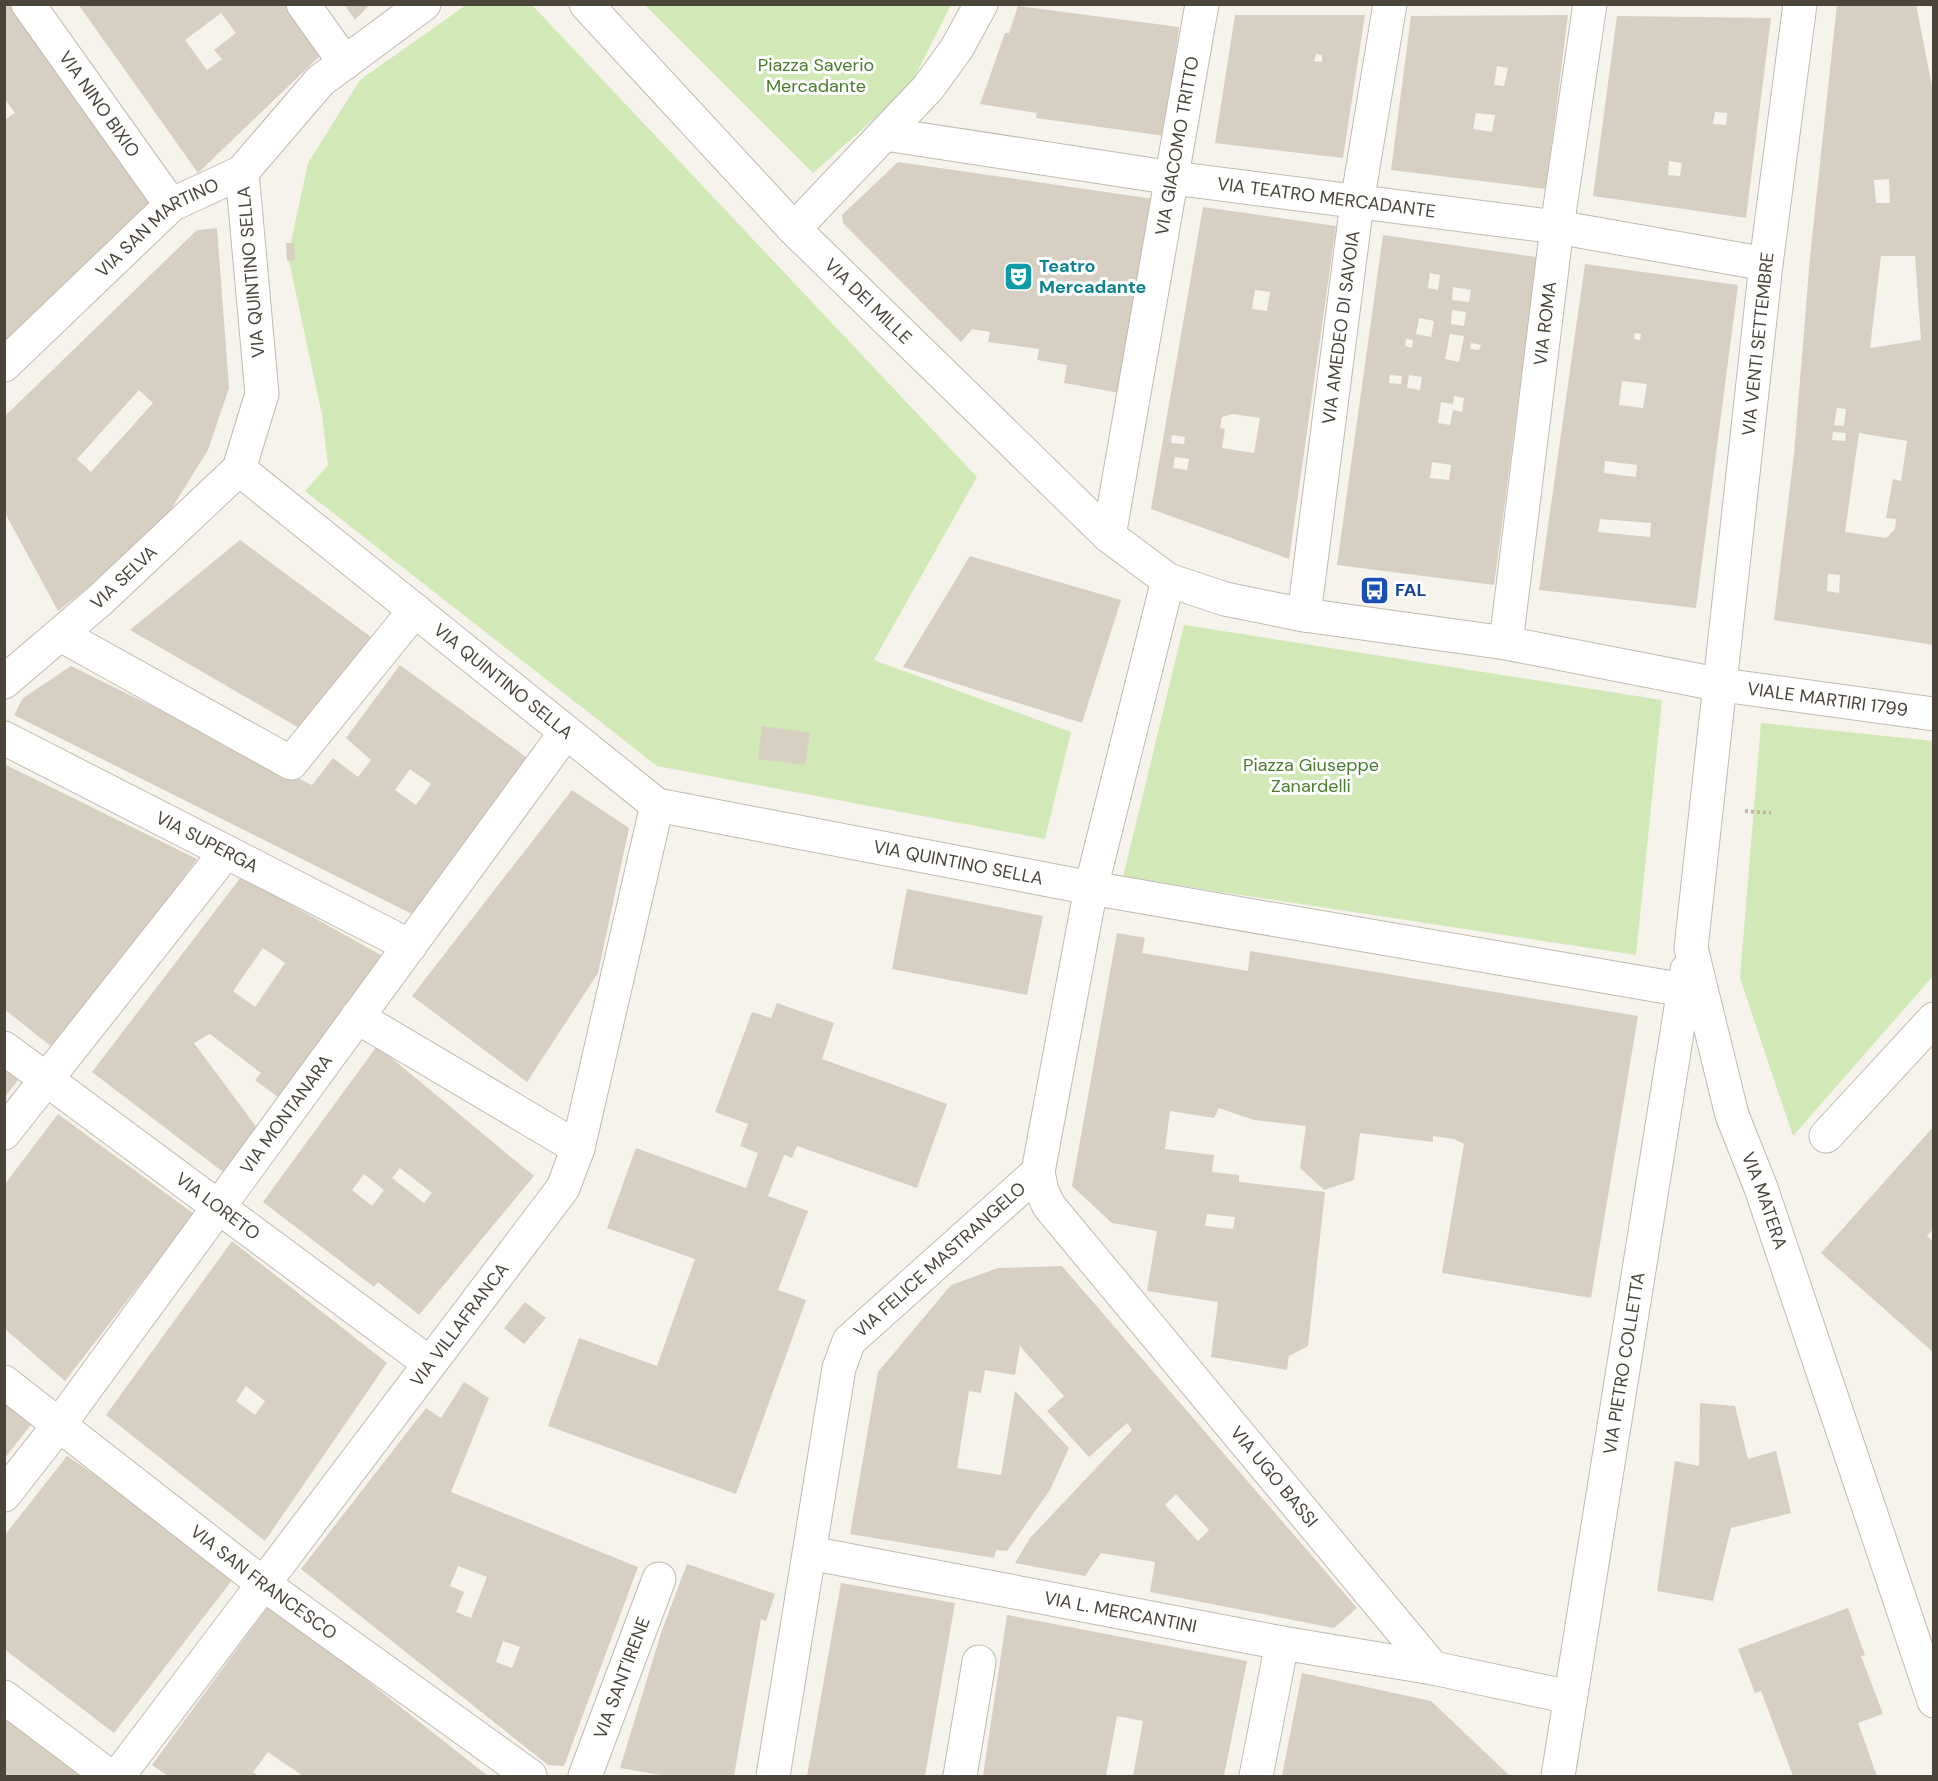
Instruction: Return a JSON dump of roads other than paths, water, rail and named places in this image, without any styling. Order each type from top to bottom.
[{"type":"street","name":"VIA NINO BIXIO","points":[[28,4],[171,205]]},
{"type":"street","points":[[303,4],[345,63]]},
{"type":"street","name":"VIA SAN MARTINO","points":[[4,365],[171,205],[242,172],[320,81],[424,4]]},
{"type":"street","name":"VIA DEI MILLE","points":[[586,4],[794,229],[1109,536],[1168,580]]},
{"type":"street","points":[[794,229],[928,88],[957,48],[981,4]]},
{"type":"street","name":"VIA GIACOMO TRITTO","points":[[1109,536],[1202,4]]},
{"type":"street","name":"VIA AMEDEO DI SAVOIA","points":[[1304,615],[1357,203],[1390,4]]},
{"type":"street","name":"VIA ROMA","points":[[1506,643],[1557,227],[1590,4]]},
{"type":"street","name":"VIA VENTI SETTEMBRE","points":[[1722,685],[1766,264],[1800,4]]},
{"type":"street","name":"VIA TEATRO MERCADANTE","points":[[885,134],[1173,178],[1557,227],[1766,264]]},
{"type":"street","name":"VIA QUINTINO SELLA","points":[[242,172],[262,394],[239,469],[657,806],[1091,888]]},
{"type":"street","name":"VIA SELVA","points":[[8,670],[61,635],[239,469]]},
{"type":"street","points":[[1684,990],[1091,888],[1168,580],[1225,599],[1304,615],[1506,643],[1722,685]]},
{"type":"street","points":[[61,635],[291,763],[415,610]]},
{"type":"street","name":"VIALE MARTIRI 1799","points":[[1722,685],[1934,714]]},
{"type":"street","name":"VIA MATERA","points":[[1722,685],[1691,948],[1732,1115],[1761,1188],[1922,1629],[1934,1701]]},
{"type":"street","name":"VIA MONTANARA","points":[[4,1495],[59,1425],[566,732]]},
{"type":"street","name":"VIA SUPERGA","points":[[4,738],[410,945]]},
{"type":"street","name":"VIA VILLAFRANCA","points":[[118,1776],[563,1188],[578,1148],[657,806]]},
{"type":"street","points":[[4,1132],[226,852]]},
{"type":"street","name":"VIA FELICE MASTRANGELO","points":[[773,1776],[838,1368],[849,1341],[1038,1172],[1091,888]]},
{"type":"street","name":"VIA PIETRO COLLETTA","points":[[1558,1776],[1691,948]]},
{"type":"street","points":[[357,1017],[578,1148]]},
{"type":"street","points":[[1826,1136],[1934,1019]]},
{"type":"street","name":"VIA LORETO","points":[[4,1048],[429,1364]]},
{"type":"street","name":"VIA UGO BASSI","points":[[1038,1172],[1041,1191],[1049,1206],[1433,1668]]},
{"type":"street","name":"VIA SAN FRANCESCO","points":[[4,1382],[262,1583],[530,1776]]},
{"type":"street","name":"VIA L. MERCANTINI","points":[[810,1553],[1282,1643],[1433,1668]]},
{"type":"street","name":"VIA SANT'IRENE","points":[[585,1776],[659,1579]]},
{"type":"street","points":[[1256,1776],[1282,1643]]},
{"type":"street","points":[[960,1776],[979,1662]]},
{"type":"street","points":[[1433,1668],[1570,1697]]},
{"type":"street","points":[[4,1697],[109,1776]]},
{"type":"place","name":"Teatro Mercadante","points":[[1018,276]]},
{"type":"place","name":"FAL","points":[[1374,590]]},
{"type":"park label","name":"Piazza Saverio Mercadante","points":[[816,76]]},
{"type":"park label","name":"Piazza Giuseppe Zanardelli","points":[[1311,775]]}]
